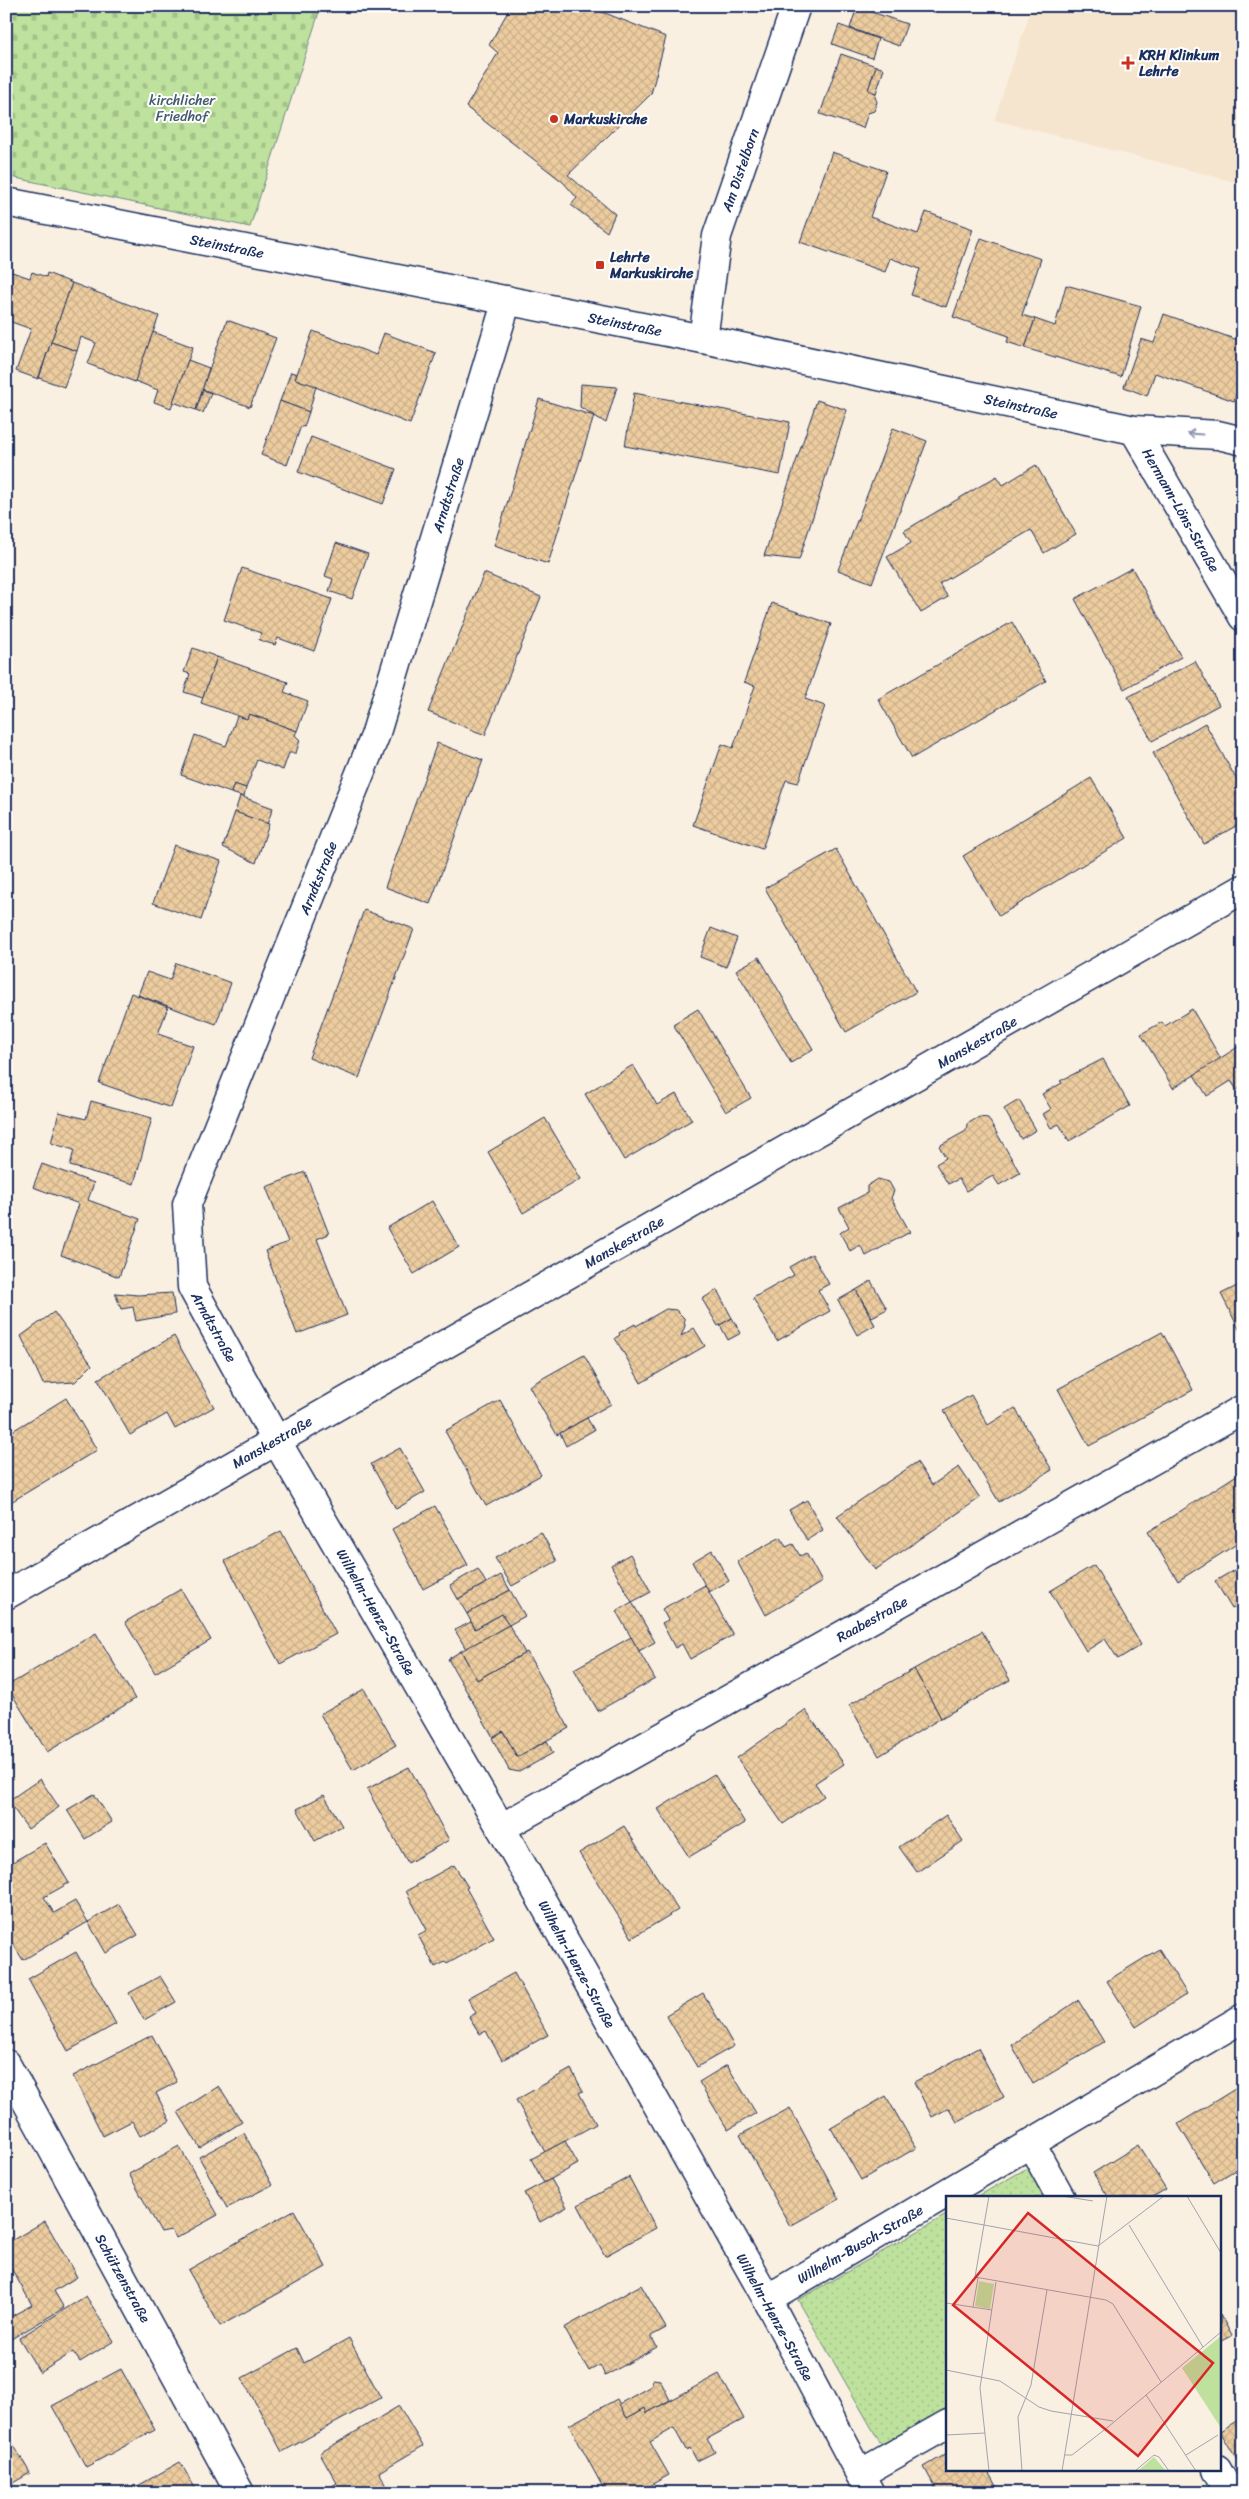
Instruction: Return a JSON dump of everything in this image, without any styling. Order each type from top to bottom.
[{"type":"street","name":"Am Distelborn","points":[[703,339],[717,236],[796,6]]},
{"type":"street","name":"Steinstraße","points":[[6,202],[703,339],[1134,430],[1218,435],[1243,441]]},
{"type":"street","name":"Arndtstraße","points":[[276,1440],[192,1287],[187,1204],[375,736],[507,300]]},
{"type":"street","name":"Hermann-Löns-Straße","points":[[1134,430],[1243,616]]},
{"type":"street","name":"Manskestraße","points":[[6,1595],[1243,889]]},
{"type":"street","name":"Raabestraße","points":[[501,1828],[1243,1409]]},
{"type":"street","name":"Wilhelm-Henze-Straße","points":[[276,1440],[501,1828],[767,2299],[865,2483]]},
{"type":"street","name":"Wilhelm-Busch-Straße","points":[[767,2299],[1243,2018]]},
{"type":"street","name":"Schützenstraße","points":[[6,2064],[240,2493]]},
{"type":"street","points":[[1031,2144],[1060,2196]]},
{"type":"street","points":[[865,2483],[946,2425]]},
{"type":"street","points":[[1218,2472],[1230,2493]]},
{"type":"shaded area","name":"KRH Klinkum Lehrte","points":[[1032,6],[1243,6],[1243,184],[994,120]]},
{"type":"green space","name":"kirchlicher Friedhof","points":[[6,6],[321,6],[250,227],[6,176]]},
{"type":"green space","points":[[1029,2167],[1046,2196],[978,2196]]},
{"type":"green space","points":[[946,2215],[946,2408],[882,2446],[798,2300]]},
{"type":"building","name":"Markuskirche","points":[[511,6],[587,6],[666,37],[651,94],[568,175],[615,214],[607,232],[571,205],[577,198],[563,182],[466,107],[498,53],[489,45]]},
{"type":"building","points":[[857,7],[907,24],[899,46],[850,28]]},
{"type":"building","points":[[839,25],[878,39],[872,58],[832,44]]},
{"type":"building","points":[[841,54],[876,66],[868,90],[876,93],[877,102],[874,111],[868,113],[863,128],[820,114]]},
{"type":"building","points":[[876,66],[884,69],[876,93],[868,90]]},
{"type":"building","points":[[832,152],[886,171],[870,217],[918,234],[926,212],[973,229],[946,307],[911,295],[920,269],[890,258],[885,272],[800,242]]},
{"type":"building","points":[[981,238],[1041,259],[1022,315],[1035,319],[1025,348],[1007,342],[1009,336],[953,317]]},
{"type":"building","points":[[6,270],[30,278],[32,272],[46,277],[47,273],[72,283],[38,379],[16,371],[31,329],[6,320]]},
{"type":"building","points":[[72,283],[159,316],[135,382],[88,364],[96,343],[81,337],[77,351],[51,342]]},
{"type":"building","points":[[1066,285],[1141,306],[1121,377],[1025,348],[1035,319],[1055,326]]},
{"type":"building","points":[[1164,314],[1243,342],[1243,378],[1234,401],[1155,373],[1147,396],[1124,387],[1141,339],[1154,343]]},
{"type":"building","points":[[227,320],[276,338],[250,407],[202,389]]},
{"type":"building","points":[[313,331],[376,355],[384,333],[436,353],[410,424],[295,379]]},
{"type":"building","points":[[153,332],[193,347],[171,408],[154,402],[158,390],[135,381]]},
{"type":"building","points":[[51,342],[77,351],[64,387],[39,378]]},
{"type":"building","points":[[188,360],[209,368],[196,410],[173,402]]},
{"type":"building","points":[[291,372],[297,374],[295,379],[316,386],[309,412],[280,401]]},
{"type":"building","points":[[581,384],[617,387],[606,423],[580,407]]},
{"type":"building","points":[[203,390],[211,393],[203,413],[196,410]]},
{"type":"building","points":[[634,393],[790,422],[780,475],[625,446]]},
{"type":"building","points":[[539,399],[594,416],[548,564],[494,546]]},
{"type":"building","points":[[817,400],[847,410],[799,560],[764,556]]},
{"type":"building","points":[[280,401],[309,412],[304,427],[301,426],[287,465],[261,455]]},
{"type":"building","points":[[893,428],[927,441],[872,583],[838,570]]},
{"type":"building","points":[[311,437],[396,469],[383,504],[298,472]]},
{"type":"building","points":[[1036,465],[1076,534],[1044,553],[1031,530],[939,584],[948,597],[921,613],[887,557],[911,543],[904,531],[997,476],[1003,485]]},
{"type":"building","points":[[336,543],[368,554],[352,599],[329,591],[333,579],[325,576]]},
{"type":"building","points":[[242,568],[332,599],[314,651],[278,638],[275,645],[259,640],[261,633],[224,620]]},
{"type":"building","points":[[1132,568],[1181,657],[1124,689],[1075,599]]},
{"type":"building","points":[[484,573],[541,597],[485,735],[428,712]]},
{"type":"building","points":[[772,603],[831,624],[805,699],[825,706],[798,783],[786,780],[762,849],[693,825],[722,744],[733,748],[755,686],[744,682]]},
{"type":"building","points":[[1012,622],[1046,681],[912,758],[878,699]]},
{"type":"building","points":[[193,648],[217,657],[203,698],[184,692],[190,674],[184,672]]},
{"type":"building","points":[[217,657],[288,682],[284,692],[308,701],[297,731],[249,714],[247,719],[201,703]]},
{"type":"building","points":[[1195,661],[1219,705],[1152,741],[1128,697]]},
{"type":"building","points":[[249,714],[297,731],[295,735],[300,740],[296,753],[289,753],[283,770],[257,760],[246,788],[234,784],[231,793],[181,775],[195,735],[226,746],[237,716],[247,719]]},
{"type":"building","points":[[1205,723],[1243,791],[1243,822],[1204,844],[1153,753]]},
{"type":"building","points":[[437,743],[483,760],[430,904],[385,887]]},
{"type":"building","points":[[1091,778],[1127,838],[999,916],[963,856]]},
{"type":"building","points":[[234,784],[246,788],[244,797],[231,793]]},
{"type":"building","points":[[240,796],[273,808],[267,824],[235,812]]},
{"type":"building","points":[[235,812],[269,824],[256,863],[223,847]]},
{"type":"building","points":[[174,845],[221,861],[201,920],[153,903]]},
{"type":"building","points":[[836,849],[916,992],[846,1032],[765,888]]},
{"type":"building","points":[[364,910],[414,929],[359,1078],[309,1058]]},
{"type":"building","points":[[711,928],[737,938],[726,967],[700,957]]},
{"type":"building","points":[[759,957],[813,1049],[791,1063],[736,970]]},
{"type":"building","points":[[176,963],[231,983],[216,1024],[138,995],[147,972],[170,980]]},
{"type":"building","points":[[131,993],[168,1007],[158,1034],[193,1046],[171,1108],[99,1083]]},
{"type":"building","points":[[698,1009],[751,1098],[726,1112],[673,1024]]},
{"type":"building","points":[[1192,1009],[1221,1059],[1173,1088],[1141,1034],[1162,1022],[1165,1026]]},
{"type":"building","points":[[1241,1045],[1243,1048],[1243,1086],[1237,1090],[1231,1081],[1207,1096],[1194,1075]]},
{"type":"building","points":[[1103,1059],[1130,1106],[1069,1141],[1059,1124],[1051,1128],[1043,1114],[1051,1109],[1042,1094],[1062,1083],[1060,1081]]},
{"type":"building","points":[[633,1065],[657,1105],[676,1094],[692,1120],[624,1160],[585,1094]]},
{"type":"building","points":[[1019,1100],[1036,1130],[1021,1139],[1004,1109]]},
{"type":"building","points":[[91,1101],[152,1118],[134,1184],[70,1166],[74,1150],[51,1143],[59,1112],[86,1119]]},
{"type":"building","points":[[979,1117],[988,1118],[1020,1173],[999,1185],[993,1176],[966,1191],[959,1179],[948,1184],[936,1164],[946,1158],[939,1146],[966,1131],[967,1124]]},
{"type":"building","points":[[545,1118],[581,1179],[523,1213],[488,1152]]},
{"type":"building","points":[[42,1164],[94,1183],[88,1200],[140,1219],[119,1277],[61,1255],[79,1204],[33,1187]]},
{"type":"building","points":[[305,1172],[329,1234],[317,1239],[347,1315],[297,1334],[265,1251],[288,1242],[266,1187]]},
{"type":"building","points":[[878,1179],[889,1182],[894,1191],[891,1198],[910,1232],[866,1256],[860,1245],[850,1251],[840,1233],[849,1227],[839,1208],[867,1193],[867,1186]]},
{"type":"building","points":[[432,1201],[459,1247],[414,1274],[387,1228]]},
{"type":"building","points":[[812,1254],[829,1284],[818,1290],[830,1311],[777,1341],[753,1298],[794,1275],[789,1267]]},
{"type":"building","points":[[871,1281],[887,1309],[872,1317],[856,1290]]},
{"type":"building","points":[[1243,1283],[1243,1337],[1221,1294]]},
{"type":"building","points":[[717,1290],[732,1318],[718,1326],[702,1299]]},
{"type":"building","points":[[856,1290],[875,1325],[857,1335],[838,1300]]},
{"type":"building","points":[[115,1293],[138,1295],[172,1293],[175,1314],[136,1321],[133,1307],[121,1309]]},
{"type":"building","points":[[666,1309],[676,1310],[684,1318],[685,1326],[681,1336],[694,1328],[705,1346],[641,1383],[615,1338],[620,1335],[619,1333]]},
{"type":"building","points":[[54,1312],[92,1365],[75,1382],[43,1384],[21,1336]]},
{"type":"building","points":[[732,1318],[741,1333],[728,1340],[720,1325]]},
{"type":"building","points":[[1162,1332],[1193,1390],[1089,1446],[1058,1389]]},
{"type":"building","points":[[174,1336],[214,1407],[175,1429],[167,1414],[130,1435],[98,1379]]},
{"type":"building","points":[[584,1355],[611,1404],[557,1435],[529,1386]]},
{"type":"building","points":[[971,1395],[988,1425],[1015,1408],[1052,1470],[999,1502],[944,1411]]},
{"type":"building","points":[[66,1398],[97,1450],[6,1505],[6,1435]]},
{"type":"building","points":[[500,1400],[541,1475],[486,1506],[445,1431]]},
{"type":"building","points":[[587,1418],[594,1430],[566,1446],[560,1433]]},
{"type":"building","points":[[400,1448],[425,1492],[396,1509],[371,1464]]},
{"type":"building","points":[[917,1462],[932,1485],[959,1467],[980,1498],[875,1570],[837,1516]]},
{"type":"building","points":[[1243,1471],[1243,1540],[1178,1581],[1148,1532]]},
{"type":"building","points":[[807,1500],[823,1530],[807,1540],[789,1510]]},
{"type":"building","points":[[435,1506],[468,1565],[423,1589],[392,1529]]},
{"type":"building","points":[[281,1531],[336,1634],[280,1664],[225,1561]]},
{"type":"building","points":[[541,1532],[557,1561],[512,1586],[495,1558]]},
{"type":"building","points":[[781,1537],[786,1547],[793,1544],[800,1556],[806,1553],[822,1582],[766,1615],[737,1561]]},
{"type":"building","points":[[712,1550],[729,1581],[709,1592],[692,1562]]},
{"type":"building","points":[[630,1554],[651,1592],[632,1602],[611,1565]]},
{"type":"building","points":[[1094,1565],[1141,1645],[1118,1659],[1105,1639],[1086,1651],[1050,1591]]},
{"type":"building","points":[[1243,1565],[1243,1603],[1232,1609],[1215,1581]]},
{"type":"building","points":[[478,1569],[486,1583],[458,1599],[450,1585]]},
{"type":"building","points":[[501,1575],[510,1590],[467,1614],[458,1599]]},
{"type":"building","points":[[705,1585],[733,1635],[690,1659],[682,1644],[675,1648],[662,1623],[668,1620],[662,1609]]},
{"type":"building","points":[[181,1589],[211,1640],[155,1673],[125,1622]]},
{"type":"building","points":[[510,1590],[525,1616],[509,1625],[502,1614],[475,1629],[467,1614]]},
{"type":"building","points":[[632,1602],[655,1642],[639,1651],[616,1611]]},
{"type":"building","points":[[502,1614],[509,1625],[466,1649],[455,1630],[471,1622],[475,1629]]},
{"type":"building","points":[[509,1625],[525,1653],[477,1680],[461,1651]]},
{"type":"building","points":[[982,1631],[1010,1680],[941,1718],[914,1669]]},
{"type":"building","points":[[96,1633],[135,1699],[47,1752],[7,1686]]},
{"type":"building","points":[[631,1637],[655,1679],[598,1711],[574,1669]]},
{"type":"building","points":[[461,1651],[477,1680],[527,1652],[569,1728],[517,1757],[503,1731],[493,1737],[448,1659]]},
{"type":"building","points":[[914,1669],[941,1718],[879,1756],[849,1705]]},
{"type":"building","points":[[364,1689],[396,1745],[353,1770],[320,1714]]},
{"type":"building","points":[[805,1710],[844,1764],[815,1783],[824,1796],[783,1824],[737,1758]]},
{"type":"building","points":[[503,1731],[517,1757],[547,1741],[553,1753],[519,1772],[509,1770],[492,1738]]},
{"type":"building","points":[[409,1767],[449,1840],[408,1863],[367,1789]]},
{"type":"building","points":[[714,1774],[745,1823],[689,1857],[658,1809]]},
{"type":"building","points":[[40,1779],[59,1807],[28,1829],[8,1801]]},
{"type":"building","points":[[94,1794],[112,1822],[85,1839],[67,1810]]},
{"type":"building","points":[[324,1795],[342,1826],[315,1841],[297,1809]]},
{"type":"building","points":[[946,1815],[963,1841],[917,1872],[899,1847]]},
{"type":"building","points":[[624,1826],[678,1910],[632,1938],[579,1853]]},
{"type":"building","points":[[45,1843],[69,1883],[44,1897],[54,1913],[75,1901],[88,1922],[23,1960],[6,1933],[6,1866]]},
{"type":"building","points":[[454,1865],[468,1887],[466,1888],[494,1938],[447,1964],[445,1962],[435,1967],[418,1935],[427,1930],[406,1891]]},
{"type":"building","points":[[119,1904],[138,1935],[106,1953],[88,1922]]},
{"type":"building","points":[[1159,1949],[1187,1994],[1136,2027],[1107,1981]]},
{"type":"building","points":[[76,1952],[116,2024],[68,2051],[28,1979]]},
{"type":"building","points":[[514,1973],[548,2035],[502,2060],[486,2031],[480,2034],[469,2017],[476,2013],[468,1998]]},
{"type":"building","points":[[160,1976],[176,2002],[144,2020],[129,1993]]},
{"type":"building","points":[[703,1993],[734,2046],[697,2067],[666,2015]]},
{"type":"building","points":[[1078,2000],[1104,2042],[1033,2084],[1012,2045]]},
{"type":"building","points":[[152,2035],[177,2082],[156,2093],[170,2121],[140,2136],[132,2121],[103,2136],[73,2076]]},
{"type":"building","points":[[978,2048],[1004,2097],[957,2122],[949,2108],[932,2117],[914,2082]]},
{"type":"building","points":[[727,2065],[756,2113],[728,2130],[699,2082]]},
{"type":"building","points":[[571,2069],[583,2091],[579,2093],[596,2124],[545,2152],[516,2100]]},
{"type":"building","points":[[1243,2084],[1243,2165],[1214,2183],[1178,2124]]},
{"type":"building","points":[[219,2086],[242,2122],[200,2148],[178,2112]]},
{"type":"building","points":[[886,2096],[916,2148],[861,2180],[831,2128]]},
{"type":"building","points":[[790,2108],[839,2199],[790,2226],[740,2135]]},
{"type":"building","points":[[244,2133],[272,2185],[227,2208],[199,2157]]},
{"type":"building","points":[[565,2141],[578,2164],[544,2183],[531,2159]]},
{"type":"building","points":[[1138,2145],[1166,2189],[1154,2196],[1108,2196],[1093,2173]]},
{"type":"building","points":[[179,2146],[218,2215],[176,2238],[171,2230],[161,2232],[129,2174]]},
{"type":"building","points":[[629,2177],[656,2228],[605,2256],[578,2205]]},
{"type":"building","points":[[551,2179],[567,2207],[540,2222],[524,2193]]},
{"type":"building","points":[[294,2210],[326,2267],[220,2326],[188,2270]]},
{"type":"building","points":[[45,2221],[77,2277],[54,2291],[64,2308],[6,2342],[6,2319],[32,2305],[6,2259],[6,2244]]},
{"type":"building","points":[[641,2285],[666,2328],[651,2336],[657,2347],[605,2376],[600,2365],[589,2371],[564,2328]]},
{"type":"building","points":[[86,2296],[114,2341],[80,2362],[73,2352],[40,2373],[19,2338]]},
{"type":"building","points":[[1222,2318],[1232,2336],[1222,2341]]},
{"type":"building","points":[[349,2338],[381,2398],[282,2452],[242,2378],[297,2348],[304,2363]]},
{"type":"building","points":[[121,2369],[155,2430],[86,2467],[52,2406]]},
{"type":"building","points":[[719,2374],[744,2419],[707,2439],[715,2452],[697,2461],[690,2448],[686,2450],[674,2428],[650,2442],[669,2475],[636,2493],[606,2493],[569,2425],[617,2399],[627,2418],[645,2408],[647,2413]]},
{"type":"building","points":[[653,2379],[660,2380],[670,2400],[647,2413],[645,2408],[627,2418],[619,2404],[651,2386]]},
{"type":"building","points":[[399,2406],[423,2446],[379,2472],[391,2493],[320,2493],[337,2483],[320,2453]]},
{"type":"building","points":[[1243,2417],[1243,2470],[1222,2434],[1222,2430]]},
{"type":"building","points":[[6,2432],[30,2473],[6,2487]]},
{"type":"building","points":[[946,2454],[946,2472],[989,2472],[1001,2493],[938,2493],[924,2467]]},
{"type":"building","points":[[180,2462],[198,2493],[127,2492]]},
{"type":"place","name":"KRH Klinkum Lehrte","points":[[1128,63]]},
{"type":"place","name":"Markuskirche","points":[[554,119]]},
{"type":"place","name":"Lehrte Markuskirche","points":[[600,265]]}]
